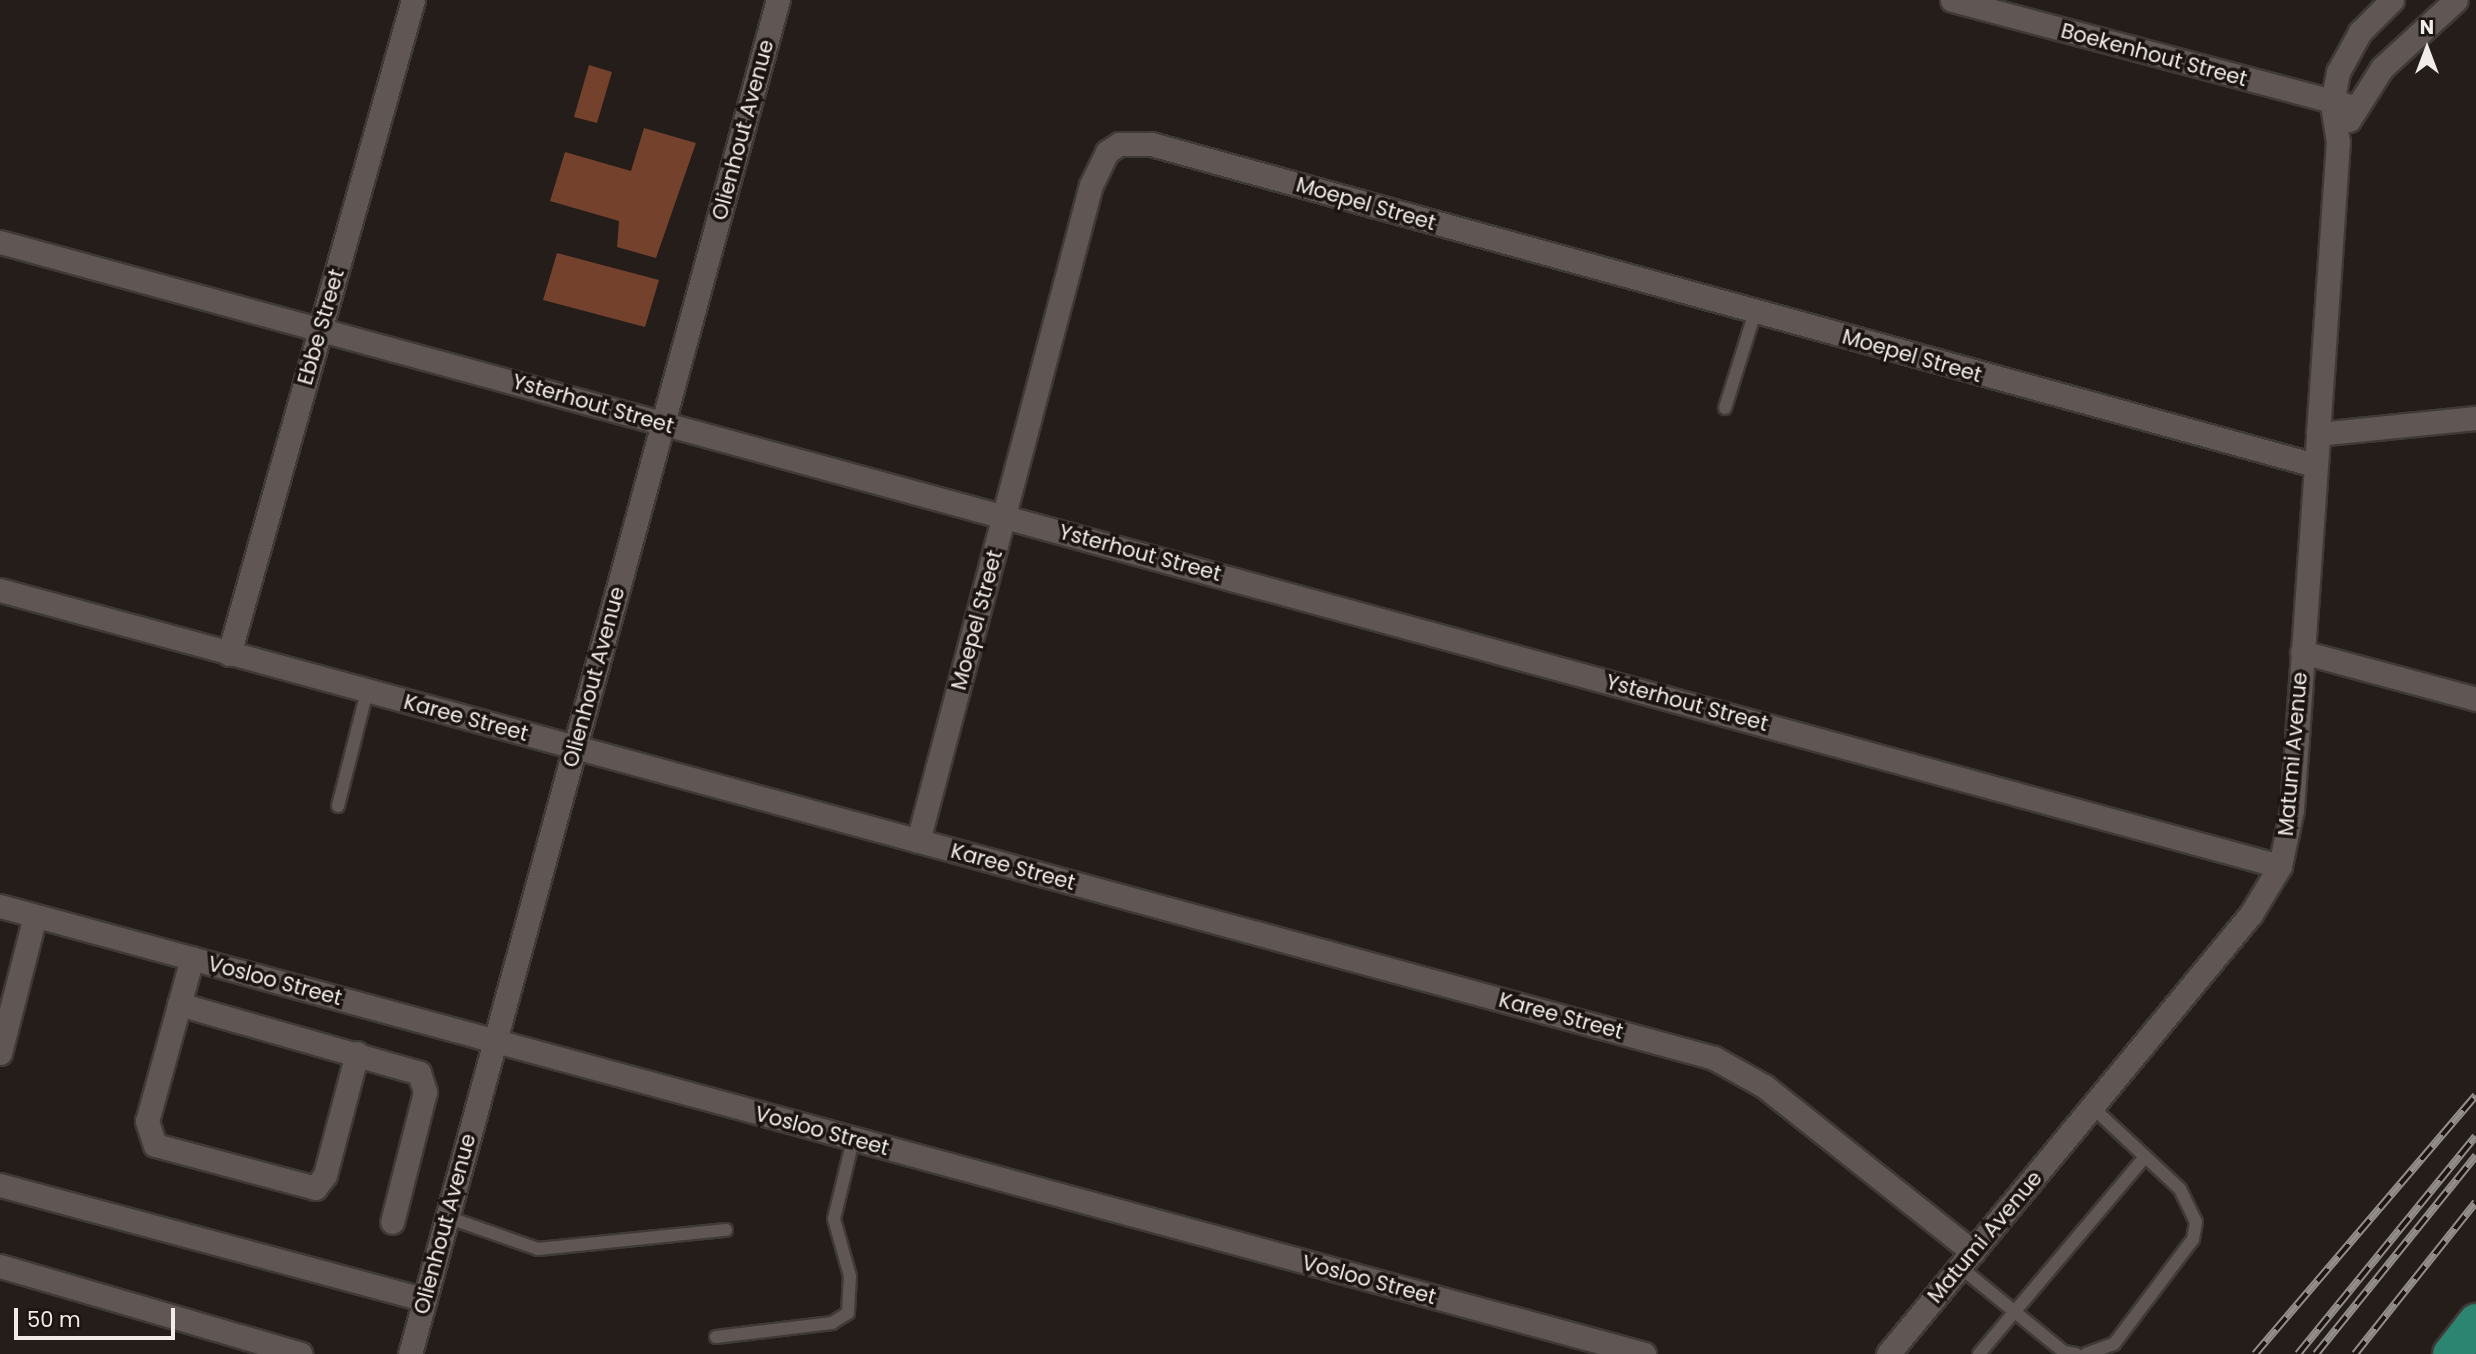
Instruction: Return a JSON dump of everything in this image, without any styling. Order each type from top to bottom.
[{"type":"main road","points":[[2451,1354],[2476,1322]]},
{"type":"street","name":"Ebbe Street","points":[[229,654],[413,0]]},
{"type":"street","name":"Olienhout Avenue","points":[[410,1354],[778,0]]},
{"type":"street","name":"Boekenhout Street","points":[[1952,0],[2332,103],[2356,107]]},
{"type":"street","name":"Matumi Avenue","points":[[1888,1354],[2251,914],[2280,866],[2292,809],[2338,142],[2332,103],[2338,72],[2360,32],[2392,0]]},
{"type":"street","name":"Matumi Avenue","points":[[2338,142],[2356,107],[2382,68],[2456,0]]},
{"type":"street","name":"Moepel Street","points":[[918,841],[1091,185],[1107,152],[1119,144],[1151,144],[2315,465]]},
{"type":"street","name":"Ysterhout Street","points":[[0,242],[2280,866]]},
{"type":"street","points":[[2318,434],[2476,418]]},
{"type":"street","name":"Karee Street","points":[[0,590],[1732,1064],[1966,1259]]},
{"type":"street","points":[[2302,652],[2476,699]]},
{"type":"street","name":"Vosloo Street","points":[[0,906],[1614,1350],[1644,1354]]},
{"type":"street","points":[[0,1053],[35,916]]},
{"type":"street","points":[[192,958],[147,1121],[148,1139],[169,1151],[295,1187],[315,1188],[324,1175],[357,1053]]},
{"type":"street","points":[[180,1004],[415,1069],[425,1083],[392,1222]]},
{"type":"street","points":[[0,1185],[425,1300]]},
{"type":"street","points":[[0,1266],[300,1354]]},
{"type":"lane","points":[[1725,408],[1755,312]]},
{"type":"lane","points":[[338,806],[367,691]]},
{"type":"lane","points":[[2086,1354],[2114,1344],[2193,1239],[2191,1204],[2092,1107]]},
{"type":"lane","points":[[716,1337],[832,1323],[848,1312],[850,1276],[834,1219],[853,1140]]},
{"type":"lane","points":[[1979,1354],[2146,1157]]},
{"type":"lane","points":[[447,1217],[538,1249],[726,1230]]},
{"type":"lane","points":[[1966,1259],[2017,1311],[2067,1353]]},
{"type":"building","points":[[589,65],[612,72],[597,123],[574,117]]},
{"type":"building","points":[[644,128],[696,143],[656,258],[617,247],[619,221],[550,201],[565,152],[631,171]]},
{"type":"building","points":[[557,253],[659,280],[645,327],[543,300]]},
{"type":"railway","points":[[2255,1354],[2476,1095]]},
{"type":"railway","points":[[2298,1354],[2476,1136]]},
{"type":"railway","points":[[2316,1354],[2476,1156]]},
{"type":"railway","points":[[2355,1354],[2476,1202]]}]
